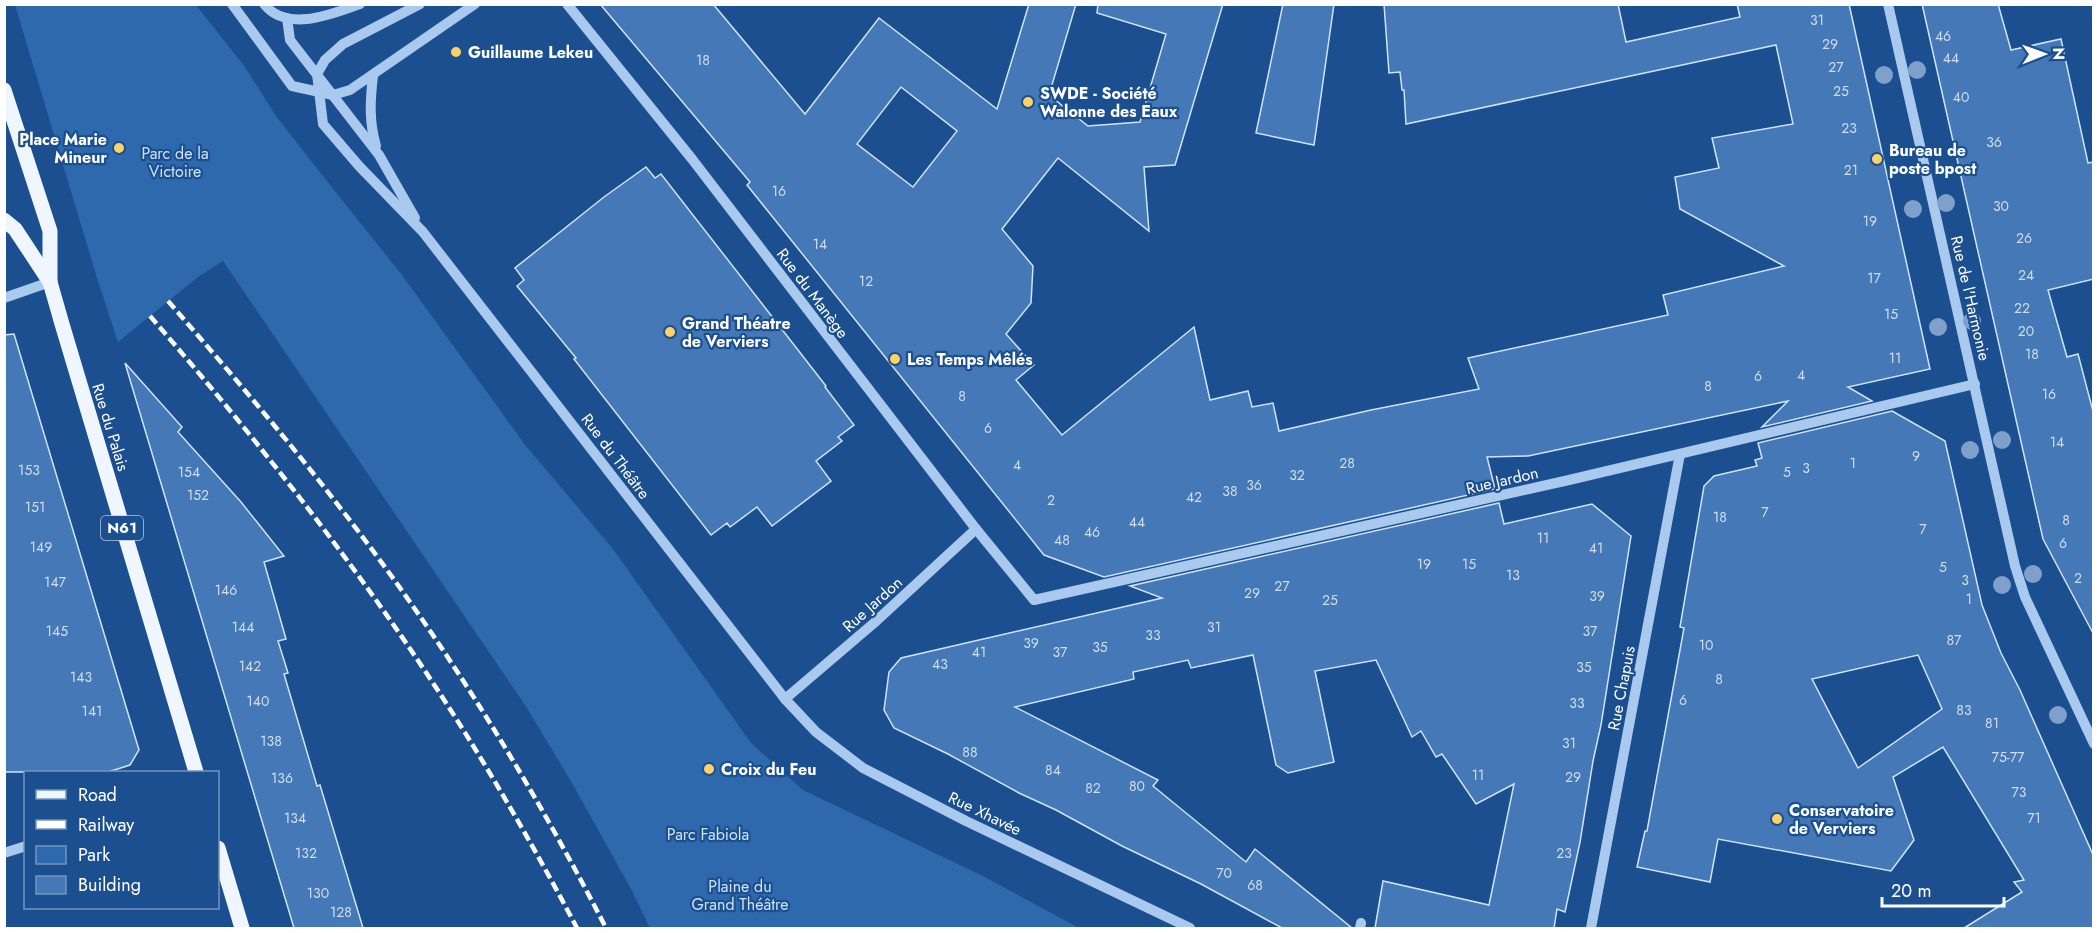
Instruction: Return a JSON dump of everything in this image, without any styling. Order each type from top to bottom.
[{"type":"main road","name":"Rue du Palais","points":[[4,90],[50,231],[51,282],[196,771]]},
{"type":"main road","name":"N61","points":[[4,220],[15,229],[51,282]]},
{"type":"main road","points":[[219,851],[242,928]]},
{"type":"street","points":[[232,4],[292,86],[333,95],[350,90],[373,76],[475,4]]},
{"type":"street","points":[[264,4],[268,9],[287,18],[304,20],[360,4]]},
{"type":"street","points":[[420,4],[343,44],[325,60],[317,74],[323,124],[359,166],[423,232]]},
{"type":"street","name":"Rue du Manège","points":[[567,4],[692,159],[976,530],[1034,600]]},
{"type":"street","name":"Rue de l'Harmonie","points":[[1888,4],[2015,566],[2025,597],[2094,744]]},
{"type":"street","points":[[287,18],[290,40],[379,154],[423,232]]},
{"type":"street","points":[[373,76],[369,113],[379,154]]},
{"type":"street","name":"Rue du Théâtre","points":[[423,232],[785,699]]},
{"type":"street","points":[[4,298],[51,282]]},
{"type":"street","name":"Rue Jardon","points":[[1034,600],[1680,454],[1975,384]]},
{"type":"street","name":"Rue Chapuis","points":[[1591,928],[1680,454]]},
{"type":"street","name":"Rue Jardon","points":[[785,699],[874,623],[976,530]]},
{"type":"street","name":"Rue Xhavée","points":[[785,699],[816,732],[863,768],[966,822],[1190,928]]},
{"type":"street","points":[[4,854],[24,847]]},
{"type":"green space","name":"Parc Fabiola","points":[[15,5],[196,5],[245,67],[276,116],[402,275],[526,446],[613,549],[751,743],[803,790],[983,876],[1079,928],[650,928],[572,783],[525,705],[223,261],[198,277],[118,342]]},
{"type":"building","points":[[600,4],[713,4],[805,114],[879,18],[997,109],[1029,4],[1076,4],[1049,95],[1088,126],[1140,122],[1166,34],[1097,13],[1098,4],[1223,4],[1175,165],[1144,167],[1149,231],[1058,158],[1002,229],[1033,266],[1031,303],[1006,334],[1034,365],[1016,380],[1062,435],[1194,327],[1210,400],[1248,391],[1252,407],[1273,403],[1279,431],[1479,389],[1468,358],[1668,315],[1663,295],[1784,266],[1680,209],[1675,177],[1719,168],[1712,138],[1793,124],[1776,45],[1406,124],[1404,90],[1402,90],[1400,72],[1389,73],[1384,4],[1618,4],[1626,42],[1740,17],[1737,4],[1849,4],[1930,369],[1848,387],[1872,401],[1762,427],[1788,401],[1528,456],[1487,457],[1495,489],[1104,577],[1044,555],[747,185],[750,182]],"holes":[[[901,87],[957,131],[913,187],[857,144]]]},
{"type":"building","points":[[1283,4],[1334,4],[1314,145],[1256,133]]},
{"type":"building","points":[[1922,4],[1998,4],[2011,50],[2061,39],[2088,163],[2094,162],[2094,279],[2048,290],[2067,357],[2078,354],[2094,415],[2094,635],[2043,539]]},
{"type":"building","name":"Grand Théatre de Verviers","points":[[646,167],[655,178],[661,174],[854,425],[838,437],[842,441],[816,461],[831,481],[772,526],[757,507],[730,527],[727,523],[711,535],[574,359],[576,358],[517,286],[524,280],[515,268],[604,197]]},
{"type":"building","points":[[14,334],[139,750],[130,765],[111,771],[4,772],[4,335]]},
{"type":"building","points":[[125,363],[182,427],[178,432],[241,502],[284,556],[264,562],[286,639],[278,641],[288,673],[284,674],[363,928],[294,928]]},
{"type":"building","points":[[1892,411],[1945,441],[1982,605],[2001,653],[2020,690],[2094,857],[2094,928],[1964,928],[2022,892],[2014,882],[2024,880],[1943,747],[1893,777],[1914,840],[1891,871],[1718,839],[1710,882],[1637,867],[1645,831],[1647,831],[1684,628],[1680,627],[1704,486],[1714,476],[1757,466],[1755,460],[1762,458],[1758,443]],"holes":[[[1918,655],[1942,709],[1858,768],[1812,679]]]},
{"type":"building","points":[[1499,503],[1504,524],[1592,504],[1631,536],[1580,842],[1565,912],[1557,909],[1554,928],[1375,928],[1383,881],[1489,905],[1514,784],[1476,804],[1442,754],[1436,757],[1421,731],[1412,737],[1376,660],[1315,671],[1334,762],[1288,773],[1276,765],[1253,655],[1191,668],[1188,660],[1133,672],[1134,679],[1015,707],[1158,780],[1153,786],[1246,862],[1255,849],[1352,928],[1282,928],[1201,884],[1122,846],[894,728],[884,710],[889,672],[901,658],[1162,598],[1130,586]]},
{"type":"railway","points":[[168,301],[302,460],[418,613],[517,768],[606,928]]},
{"type":"railway","points":[[150,316],[272,462],[386,615],[489,771],[577,928]]},
{"type":"place","name":"Guillaume Lekeu","points":[[456,52]]},
{"type":"place","name":"SWDE - Société Walonne des Eaux","points":[[1028,102]]},
{"type":"place","name":"Place Marie Mineur","points":[[119,148]]},
{"type":"place","name":"Bureau de poste bpost","points":[[1877,159]]},
{"type":"place","name":"Grand Théatre de Verviers","points":[[670,332]]},
{"type":"place","name":"Les Temps Mêlés","points":[[895,359]]},
{"type":"place","name":"Croix du Feu","points":[[709,769]]},
{"type":"place","name":"Conservatoire de Verviers","points":[[1777,819]]},
{"type":"park label","name":"Parc de la Victoire","points":[[175,162]]},
{"type":"park label","name":"Plaine du Grand Théâtre","points":[[740,895]]}]
